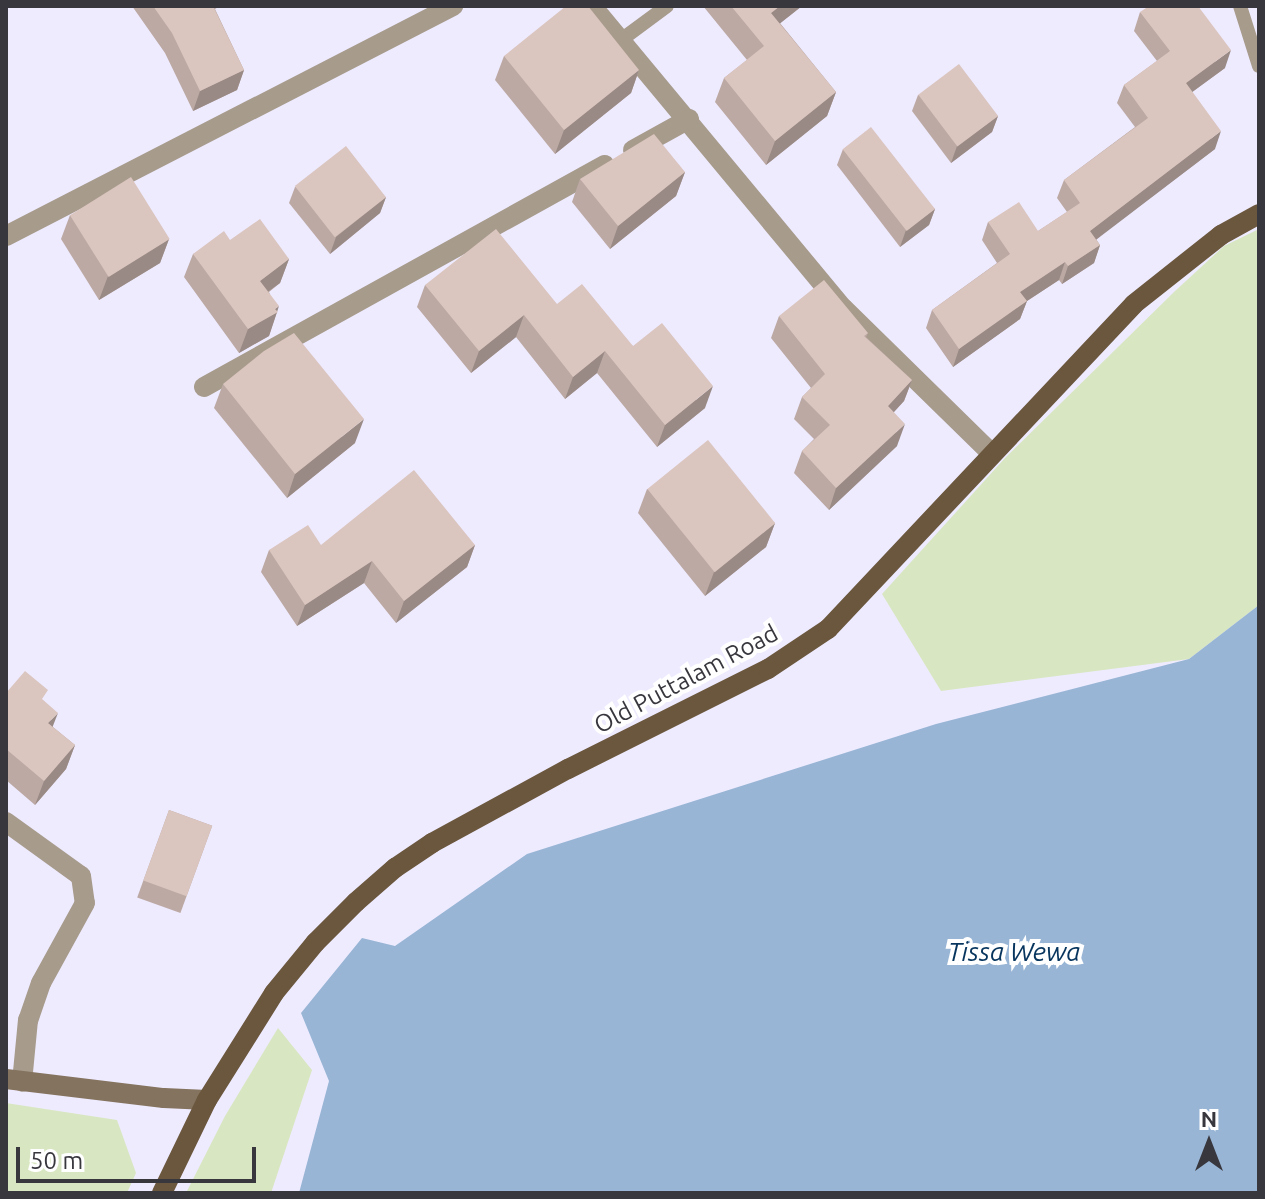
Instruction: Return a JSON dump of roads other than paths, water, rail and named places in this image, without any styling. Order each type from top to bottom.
[{"type":"main road","name":"Old Puttalam Road","points":[[162,1193],[207,1100],[274,993],[315,943],[395,868],[498,806],[680,715],[795,652],[828,629],[889,567],[990,452],[1134,304],[1221,235],[1259,214]]},
{"type":"main road","points":[[14,1080],[207,1100]]},
{"type":"street","points":[[6,236],[453,6]]},
{"type":"street","points":[[592,6],[843,308],[990,452]]},
{"type":"street","points":[[204,387],[689,119]]},
{"type":"street","points":[[6,822],[81,876],[85,903],[41,983],[28,1020],[14,1080]]},
{"type":"lane","points":[[621,40],[667,6]]},
{"type":"lane","points":[[1240,6],[1259,66]]},
{"type":"water","name":"Tissa Wewa","points":[[1259,605],[1259,1193],[299,1193],[329,1081],[301,1013],[362,938],[395,946],[527,854],[936,724],[1189,659]]}]
